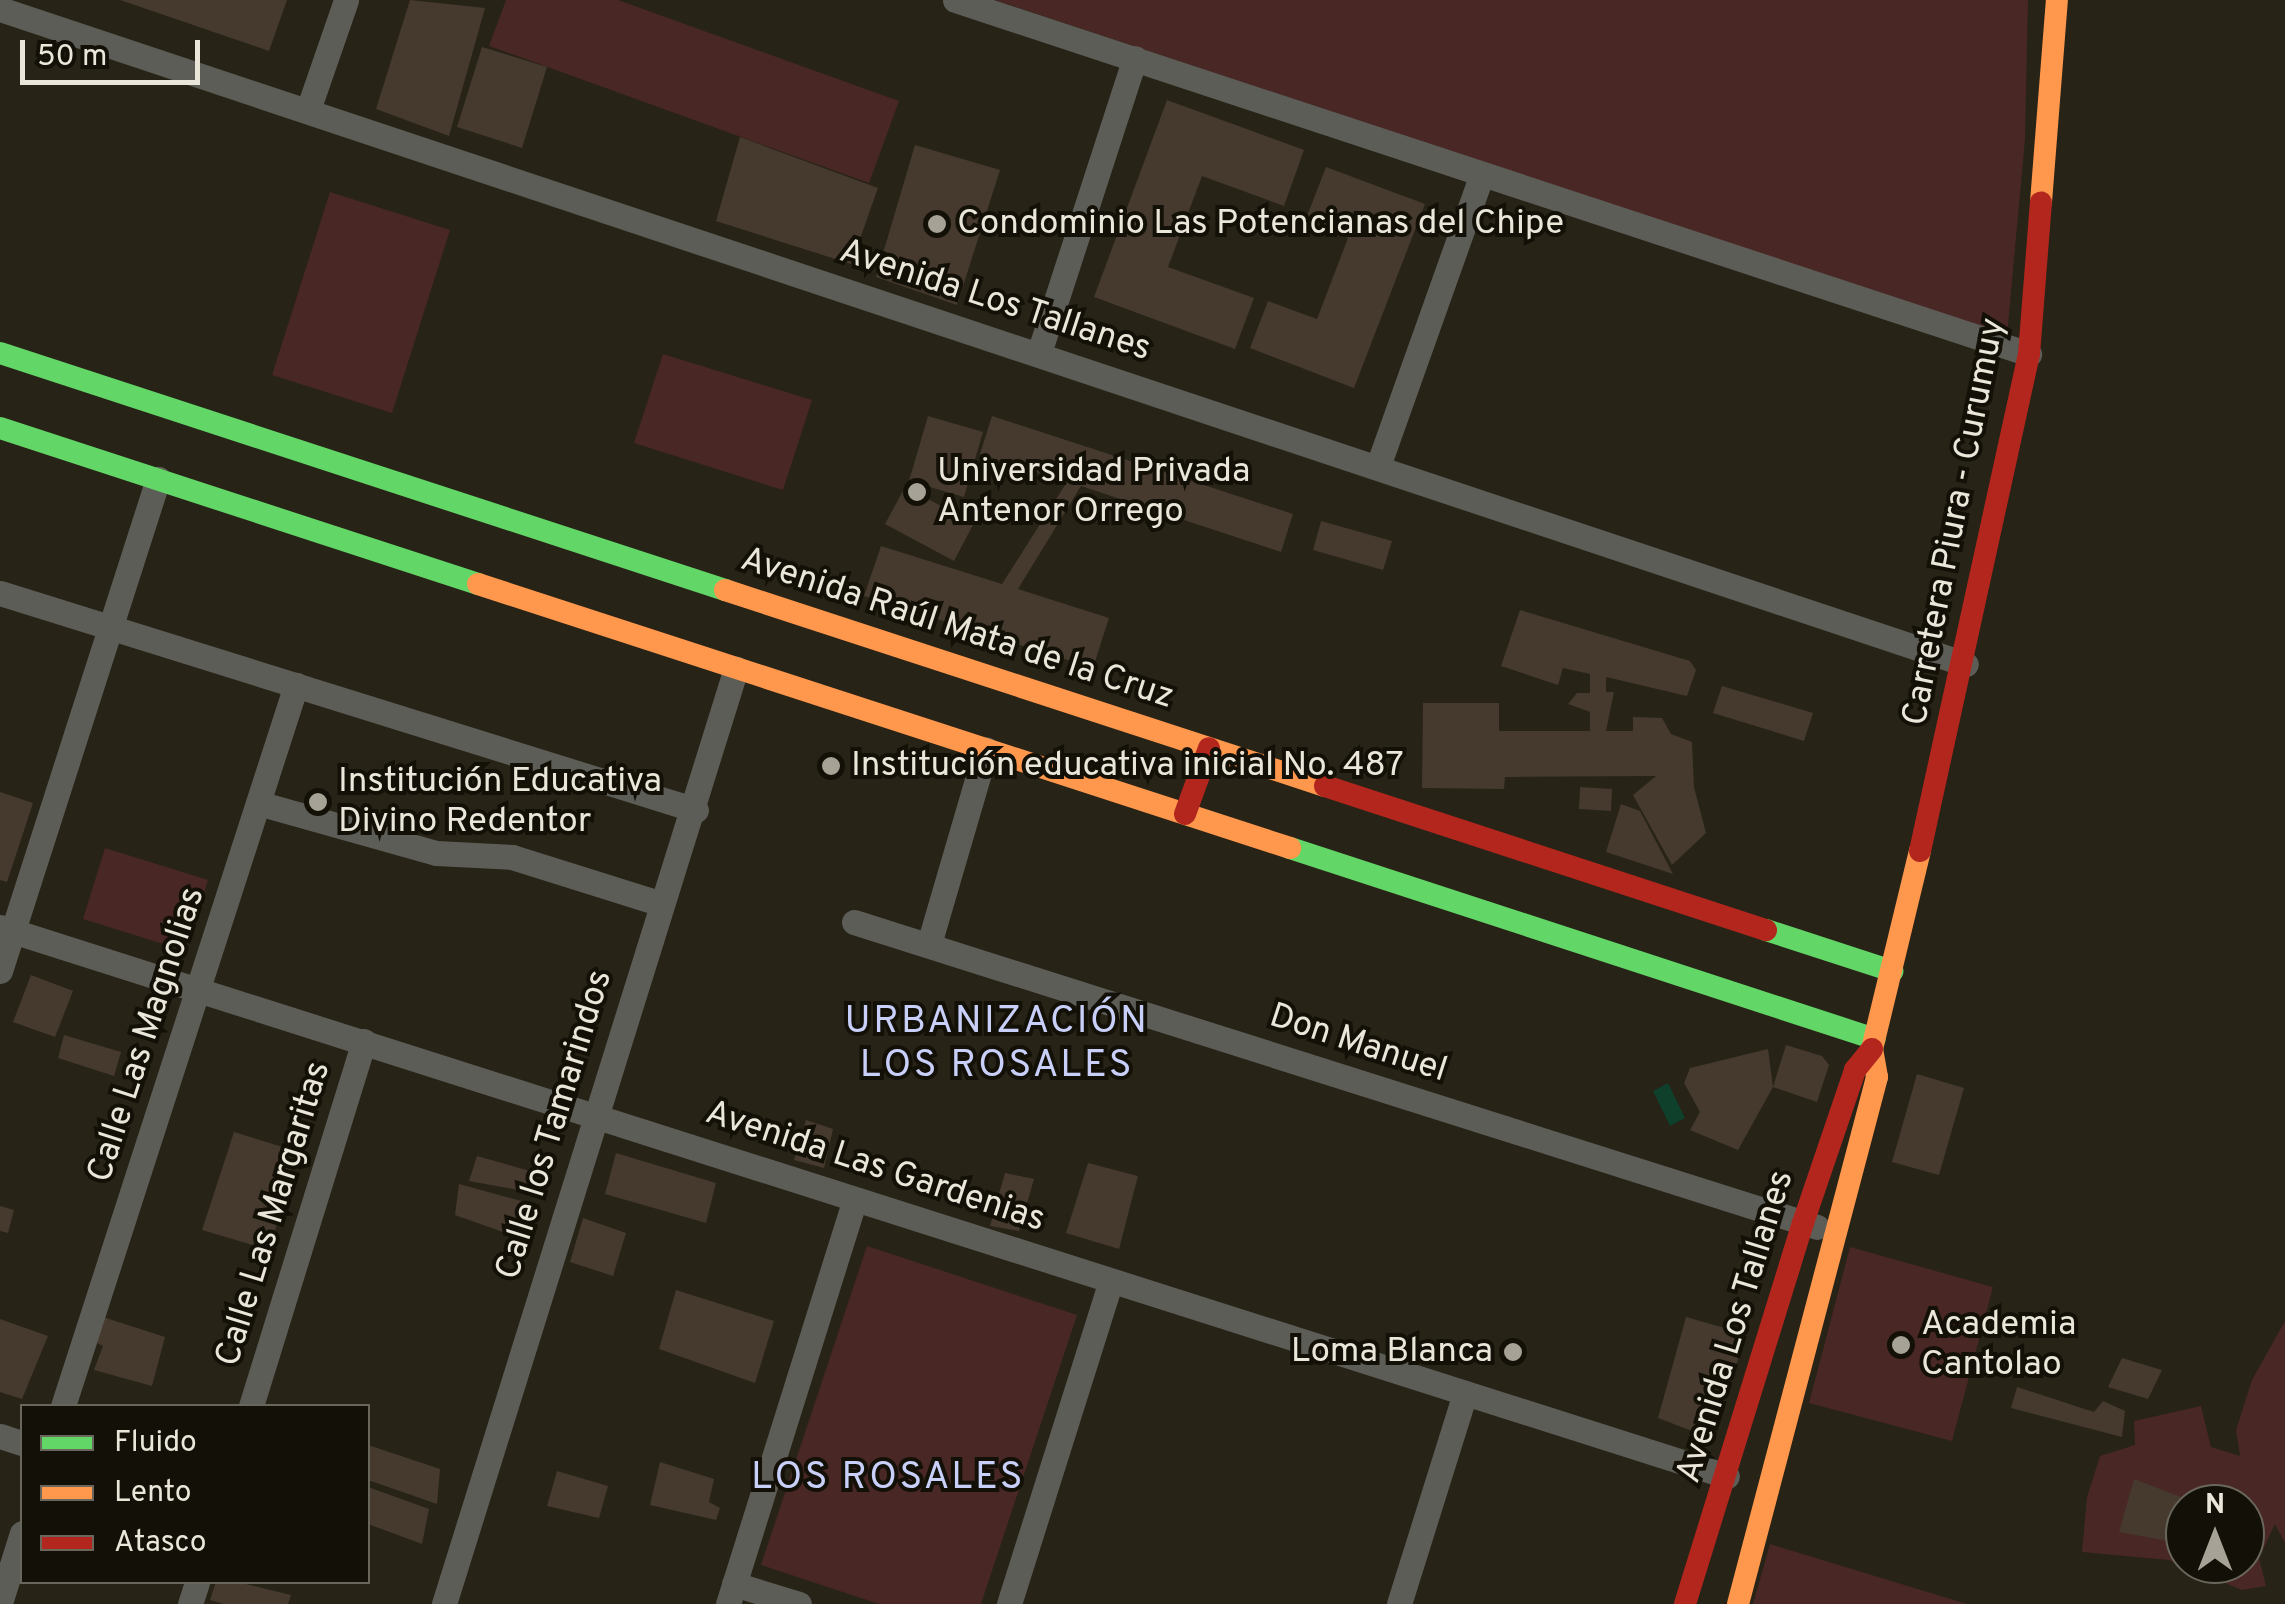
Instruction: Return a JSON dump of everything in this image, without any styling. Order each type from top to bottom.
[{"type":"main road","name":"Carretera Piura - Curumuy","points":[[1866,1074],[1966,664],[2030,354],[2057,0]]},
{"type":"main road","name":"Avenida Raúl Mata de la Cruz","points":[[0,353],[1892,972]]},
{"type":"main road","points":[[0,428],[1185,814],[1873,1044]]},
{"type":"main road","points":[[1185,814],[1209,748]]},
{"type":"main road","name":"Avenida Los Tallanes","points":[[1686,1604],[1803,1222],[1866,1074]]},
{"type":"main road","name":"Avenida Los Tallanes","points":[[1738,1604],[1840,1234],[1866,1074]]},
{"type":"street","points":[[308,110],[346,0]]},
{"type":"street","points":[[955,0],[2030,354]]},
{"type":"street","name":"Avenida Los Tallanes","points":[[0,9],[1040,352],[1966,664]]},
{"type":"street","points":[[1040,352],[1135,58]]},
{"type":"street","points":[[1378,466],[1481,176]]},
{"type":"street","points":[[0,970],[6,930],[158,479]]},
{"type":"street","points":[[0,593],[696,810]]},
{"type":"street","name":"Calle los Tamarindos","points":[[444,1604],[594,1112],[696,810],[736,668]]},
{"type":"street","name":"Calle Las Magnolias","points":[[64,1404],[296,685]]},
{"type":"street","points":[[929,944],[986,749]]},
{"type":"street","points":[[258,802],[436,853],[512,857],[662,904]]},
{"type":"street","name":"Don Manuel","points":[[854,922],[1840,1234]]},
{"type":"street","name":"Avenida Las Gardenias","points":[[6,930],[594,1112],[854,1199],[1727,1476]]},
{"type":"street","name":"Calle Las Margaritas","points":[[253,1404],[364,1041]]},
{"type":"street","points":[[799,1604],[731,1594],[854,1199]]},
{"type":"street","points":[[1008,1604],[1111,1281]]},
{"type":"street","points":[[1400,1604],[1466,1394]]},
{"type":"street","points":[[0,1603],[20,1539]]},
{"type":"shaded area","points":[[506,0],[618,0],[899,101],[869,183],[489,46]]},
{"type":"shaded area","points":[[995,0],[2028,0],[2025,139],[2007,336]]},
{"type":"shaded area","points":[[330,192],[450,230],[392,413],[272,375]]},
{"type":"shaded area","points":[[663,354],[812,400],[783,490],[634,443]]},
{"type":"shaded area","points":[[105,848],[208,880],[186,951],[83,919]]},
{"type":"shaded area","points":[[1668,1083],[1685,1118],[1670,1126],[1653,1091]]},
{"type":"shaded area","points":[[867,1246],[1077,1315],[981,1604],[879,1604],[761,1565]]},
{"type":"shaded area","name":"Academia Cantolao","points":[[1850,1247],[1993,1287],[1952,1441],[1809,1403]]},
{"type":"shaded area","points":[[2285,1321],[2285,1543],[2275,1524],[2265,1545],[2265,1484],[2165,1484],[2165,1560],[2082,1552],[2087,1497],[2100,1456],[2135,1445],[2134,1421],[2201,1406],[2211,1447],[2240,1456],[2236,1430],[2252,1380]]},
{"type":"shaded area","points":[[1770,1544],[1967,1604],[1753,1604]]},
{"type":"shaded area","points":[[2265,1582],[2266,1586],[2242,1590],[2227,1584]]},
{"type":"building","points":[[120,0],[287,0],[269,51]]},
{"type":"building","points":[[410,0],[485,8],[449,136],[376,109]]},
{"type":"building","points":[[482,47],[547,67],[522,148],[457,127]]},
{"type":"building","points":[[1167,100],[1304,150],[1284,206],[1202,176],[1168,267],[1254,298],[1235,349],[1094,297]]},
{"type":"building","points":[[740,137],[878,188],[851,264],[716,221]]},
{"type":"building","name":"Condominio Las Potencianas del Chipe","points":[[915,145],[1000,170],[957,305],[876,277]]},
{"type":"building","points":[[1326,167],[1425,204],[1354,388],[1250,348],[1268,301],[1317,319],[1348,238],[1305,221]]},
{"type":"building","points":[[928,416],[983,432],[964,497],[909,481]]},
{"type":"building","points":[[992,416],[1293,514],[1281,552],[1081,486],[1018,589],[1109,618],[1093,668],[864,596],[881,546],[1002,584],[1067,482],[980,454]]},
{"type":"building","points":[[905,487],[974,523],[954,561],[885,524]]},
{"type":"building","points":[[1321,521],[1392,541],[1383,570],[1313,550]]},
{"type":"building","points":[[1520,610],[1690,661],[1696,670],[1687,696],[1606,677],[1606,692],[1614,692],[1606,731],[1633,731],[1633,717],[1662,718],[1671,734],[1692,742],[1694,787],[1706,833],[1672,865],[1633,795],[1656,776],[1505,777],[1504,789],[1422,788],[1423,703],[1499,703],[1499,731],[1590,731],[1590,712],[1568,704],[1577,693],[1590,693],[1590,674],[1563,668],[1558,685],[1501,666]]},
{"type":"building","points":[[1722,686],[1813,713],[1804,741],[1713,713]]},
{"type":"building","points":[[1580,787],[1612,789],[1611,811],[1579,809]]},
{"type":"building","points":[[0,792],[33,803],[7,882],[0,880]]},
{"type":"building","points":[[1621,804],[1640,811],[1673,874],[1606,852]]},
{"type":"building","points":[[31,975],[73,991],[55,1037],[13,1022]]},
{"type":"building","points":[[64,1035],[121,1052],[114,1076],[58,1058]]},
{"type":"building","points":[[1786,1045],[1822,1056],[1829,1065],[1817,1102],[1773,1087]]},
{"type":"building","points":[[1768,1049],[1773,1087],[1738,1150],[1690,1130],[1700,1112],[1684,1083],[1690,1068]]},
{"type":"building","points":[[1917,1074],[1964,1088],[1939,1175],[1892,1162]]},
{"type":"building","points":[[806,1120],[833,1129],[824,1168],[794,1160]]},
{"type":"building","points":[[234,1132],[296,1151],[270,1250],[202,1230]]},
{"type":"building","points":[[616,1153],[716,1183],[706,1223],[605,1194]]},
{"type":"building","points":[[477,1156],[537,1173],[535,1193],[469,1181]]},
{"type":"building","points":[[1088,1163],[1138,1176],[1119,1249],[1066,1233]]},
{"type":"building","points":[[1005,1173],[1034,1179],[1019,1231],[990,1226]]},
{"type":"building","points":[[459,1184],[525,1202],[514,1236],[455,1215]]},
{"type":"building","points":[[0,1206],[14,1210],[8,1233],[0,1231]]},
{"type":"building","points":[[583,1218],[626,1233],[613,1276],[570,1262]]},
{"type":"building","points":[[676,1290],[774,1321],[755,1383],[659,1349]]},
{"type":"building","points":[[103,1317],[165,1337],[152,1386],[94,1370],[103,1346],[93,1341]]},
{"type":"building","points":[[1686,1317],[1746,1334],[1713,1439],[1658,1418]]},
{"type":"building","points":[[0,1319],[48,1336],[22,1399],[0,1392]]},
{"type":"building","points":[[2122,1358],[2162,1370],[2148,1399],[2108,1387]]},
{"type":"building","points":[[2017,1387],[2094,1412],[2103,1401],[2125,1411],[2122,1437],[2011,1408]]},
{"type":"building","points":[[370,1446],[440,1469],[437,1504],[370,1481]]},
{"type":"building","points":[[660,1462],[714,1479],[709,1502],[720,1508],[716,1520],[650,1505]]},
{"type":"building","points":[[557,1471],[608,1486],[599,1518],[547,1506]]},
{"type":"building","points":[[2134,1479],[2165,1491],[2165,1540],[2119,1532]]},
{"type":"building","points":[[370,1488],[429,1509],[422,1544],[370,1525]]},
{"type":"building","points":[[215,1584],[246,1584],[291,1595],[288,1604],[224,1604],[210,1600]]},
{"type":"traffic: fast","points":[[0,353],[725,590]]},
{"type":"traffic: fast","points":[[0,428],[478,584]]},
{"type":"traffic: fast","points":[[1290,848],[1875,1039]]},
{"type":"traffic: fast","points":[[1766,930],[1892,971]]},
{"type":"traffic: slow","points":[[2041,202],[2057,0]]},
{"type":"traffic: slow","points":[[478,584],[1290,848]]},
{"type":"traffic: slow","points":[[725,590],[1325,786]]},
{"type":"traffic: slow","points":[[1738,1604],[1877,1077],[1872,1049],[1920,851]]},
{"type":"traffic: jam","points":[[1920,851],[2029,354],[2041,202]]},
{"type":"traffic: jam","points":[[1185,814],[1209,748]]},
{"type":"traffic: jam","points":[[1325,786],[1766,930]]},
{"type":"traffic: jam","points":[[1685,1604],[1803,1223],[1855,1070],[1872,1049]]},
{"type":"place","name":"Condominio Las Potencianas del Chipe","points":[[937,224]]},
{"type":"place","name":"Universidad Privada Antenor Orrego","points":[[917,492]]},
{"type":"place","name":"Institución educativa inicial No. 487","points":[[831,766]]},
{"type":"place","name":"Institución Educativa Divino Redentor","points":[[318,802]]},
{"type":"place","name":"Academia Cantolao","points":[[1901,1345]]},
{"type":"place","name":"Loma Blanca","points":[[1513,1352]]},
{"type":"district","name":"URBANIZACIÓN LOS ROSALES","points":[[997,1045]]},
{"type":"district","name":"LOS ROSALES","points":[[888,1479]]}]
